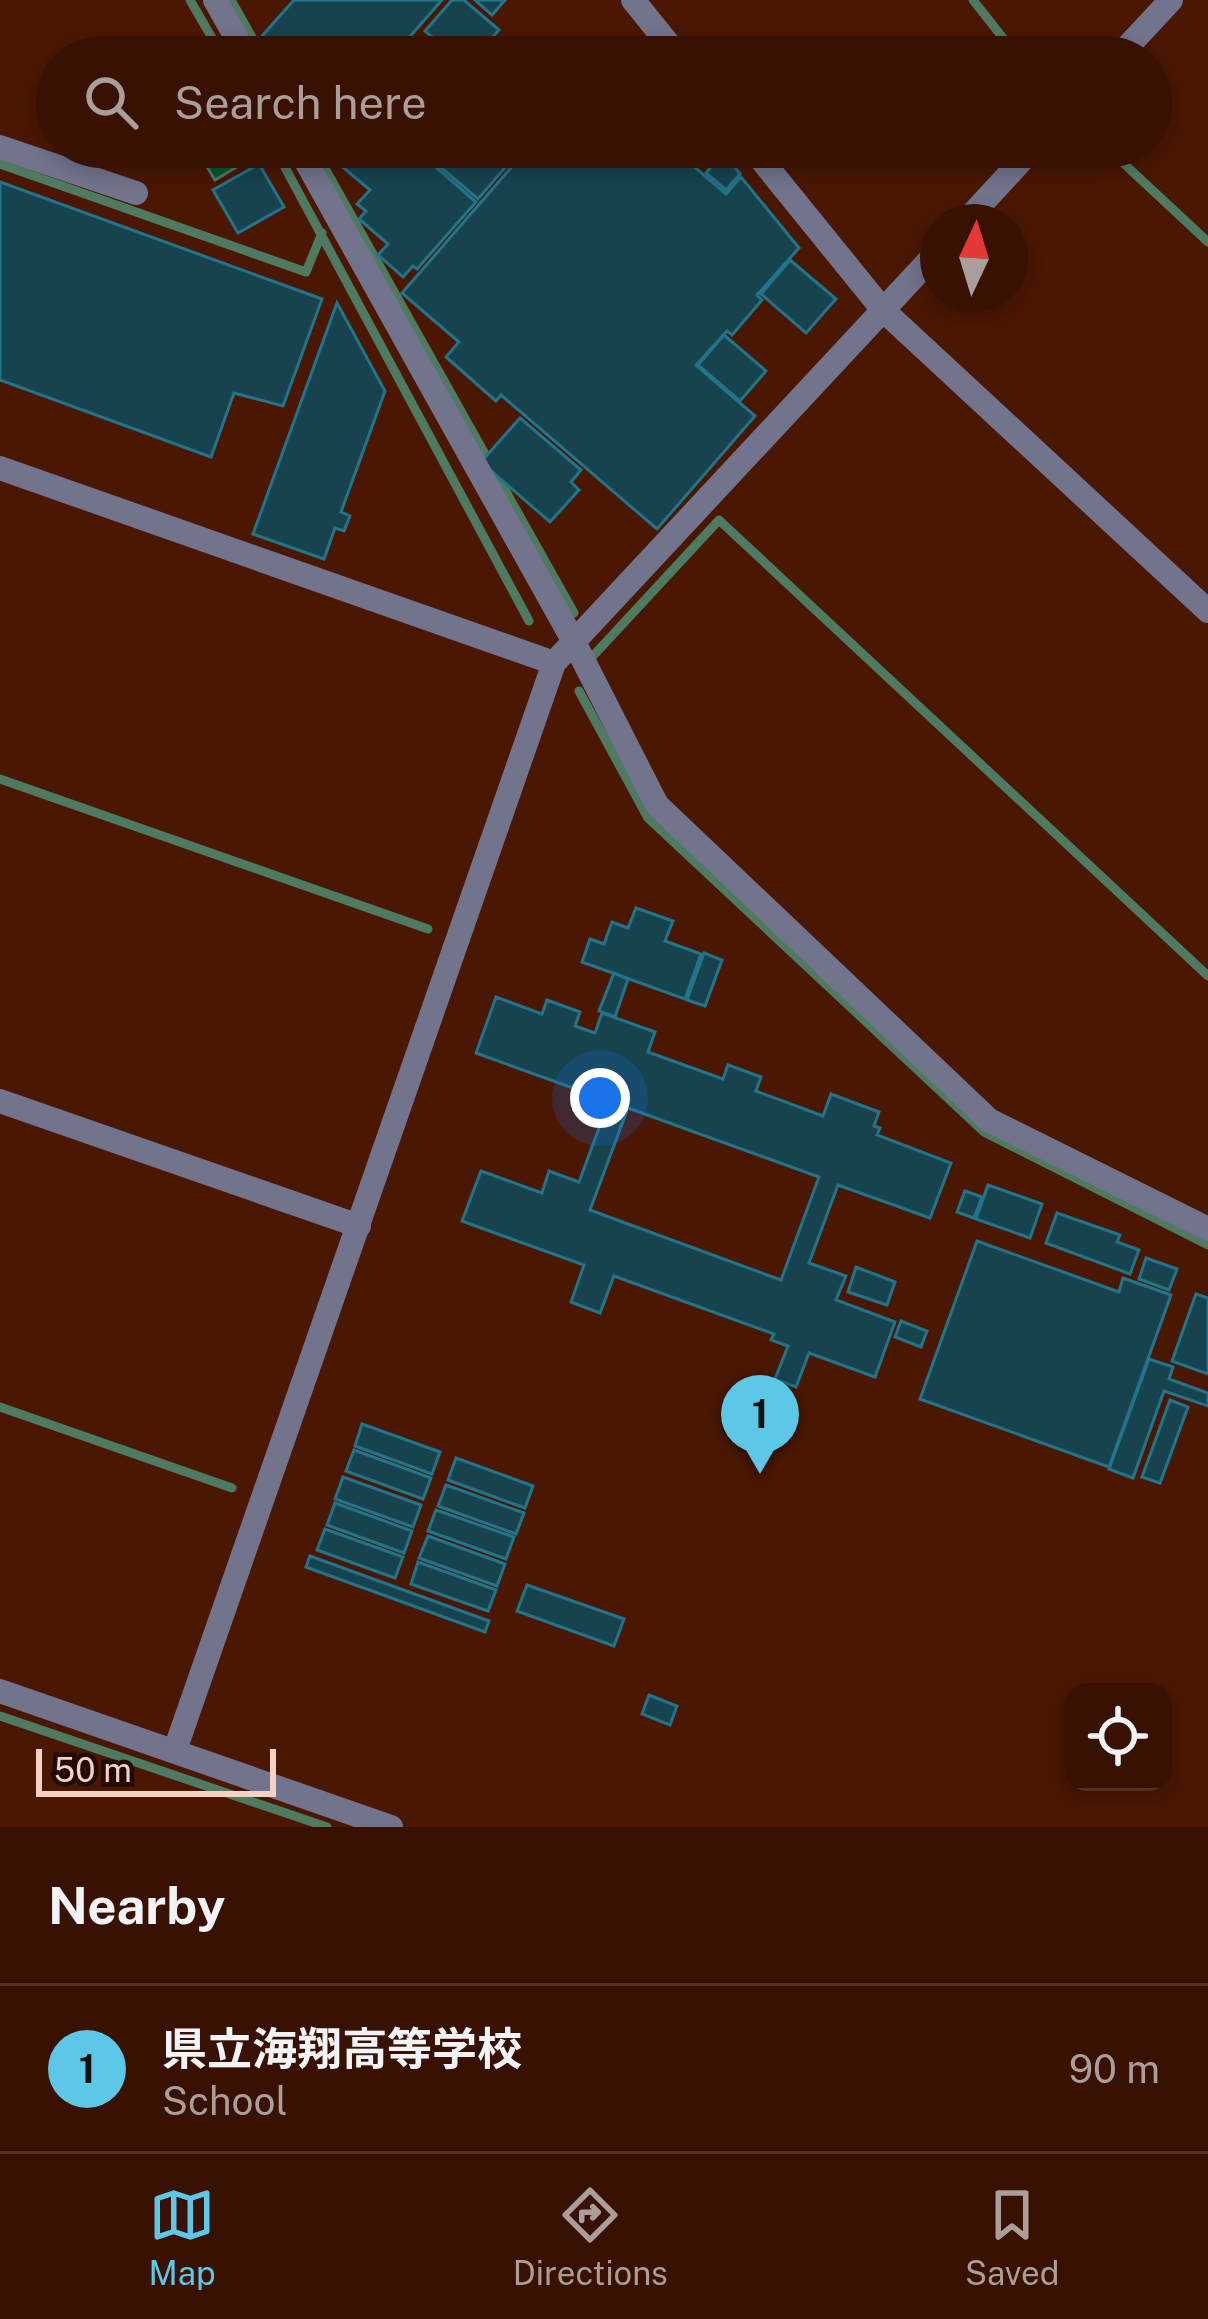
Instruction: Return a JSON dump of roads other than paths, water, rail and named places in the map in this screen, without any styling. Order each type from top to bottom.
[{"type":"street","points":[[215,0],[235,36]]},
{"type":"street","points":[[633,0],[662,36]]},
{"type":"street","points":[[1138,36],[1171,0]]},
{"type":"street","points":[[0,147],[36,159]]},
{"type":"street","points":[[62,168],[136,193]]},
{"type":"street","points":[[310,168],[573,640],[657,806],[989,1120],[1208,1229]]},
{"type":"street","points":[[769,168],[883,310],[1208,611]]},
{"type":"street","points":[[982,204],[1015,168]]},
{"type":"street","points":[[175,1750],[554,663],[920,270]]},
{"type":"street","points":[[0,468],[554,663]]},
{"type":"street","points":[[0,1101],[359,1226]]},
{"type":"street","points":[[0,1690],[391,1827]]},
{"type":"waterway","points":[[190,0],[211,36]]},
{"type":"waterway","points":[[231,0],[251,36]]},
{"type":"waterway","points":[[973,0],[1001,36]]},
{"type":"waterway","points":[[0,164],[306,272],[322,233]]},
{"type":"waterway","points":[[285,168],[529,621]]},
{"type":"waterway","points":[[325,168],[574,613]]},
{"type":"waterway","points":[[1129,168],[1208,242]]},
{"type":"waterway","points":[[593,656],[719,520],[1208,976]]},
{"type":"waterway","points":[[579,691],[648,818],[984,1132],[1208,1245]]},
{"type":"waterway","points":[[0,779],[428,929]]},
{"type":"waterway","points":[[0,1407],[232,1488]]},
{"type":"waterway","points":[[0,1716],[327,1827]]},
{"type":"place","name":"県立海翔高等学校","points":[[760,1474]]}]
